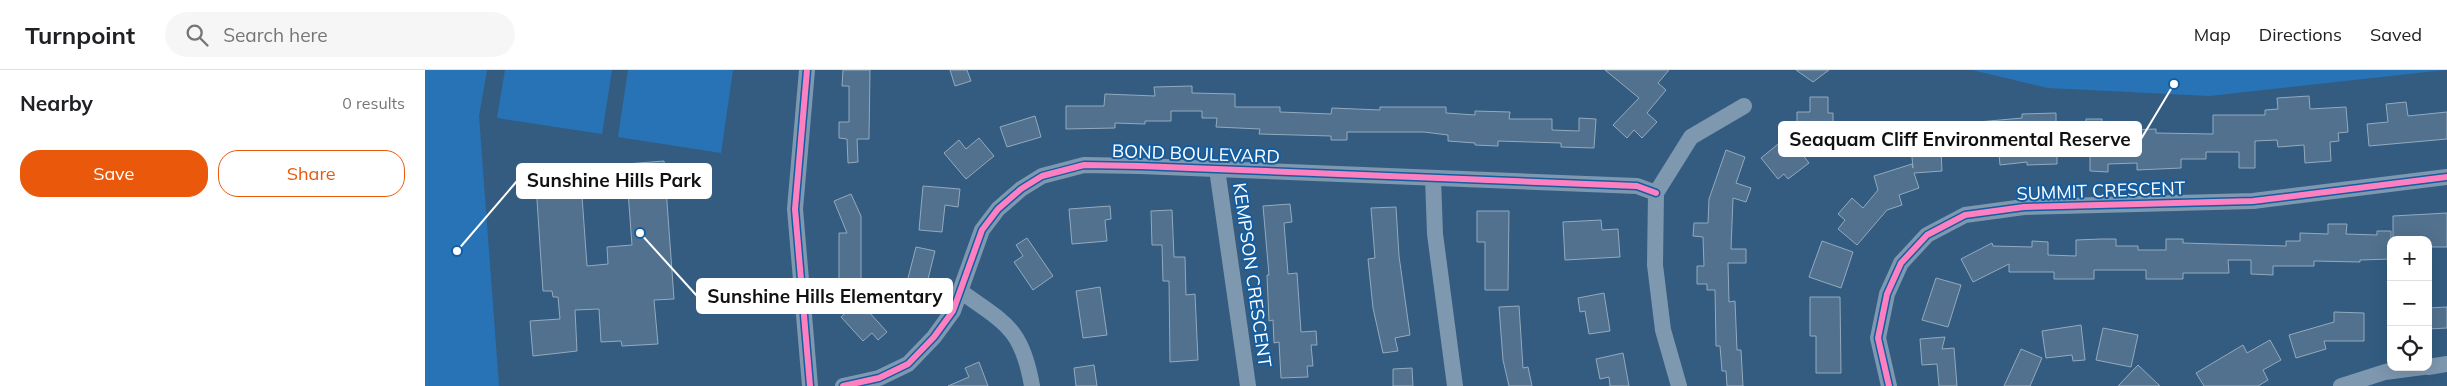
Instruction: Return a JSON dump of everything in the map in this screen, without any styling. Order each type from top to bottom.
[{"type":"street","points":[[807,70],[795,209],[810,386]]},
{"type":"street","points":[[1679,386],[1663,330],[1655,265],[1655,193],[1691,137],[1744,106]]},
{"type":"street","name":"BOND BOULEVARD","points":[[843,386],[879,378],[908,364],[935,337],[953,311],[982,230],[998,209],[1021,189],[1042,176],[1084,166],[1217,169],[1637,186],[1655,193]]},
{"type":"street","name":"KEMPSON CRESCENT","points":[[1217,169],[1248,386]]},
{"type":"street","name":"SUMMIT CRESCENT","points":[[1889,386],[1878,338],[1887,294],[1901,263],[1927,235],[1965,215],[2024,207],[2253,202],[2447,177]]},
{"type":"street","points":[[1433,178],[1435,234],[1455,386]]},
{"type":"street","points":[[960,290],[1007,324],[1021,343],[1032,386]]},
{"type":"street","points":[[2432,366],[2447,364]]},
{"type":"street","points":[[2341,386],[2393,371]]},
{"type":"shaded area","points":[[425,70],[487,70],[479,116],[499,386],[425,386]]},
{"type":"shaded area","points":[[505,70],[612,70],[602,134],[497,118]]},
{"type":"shaded area","points":[[628,70],[733,70],[721,153],[618,137]]},
{"type":"shaded area","points":[[1972,70],[2445,70],[2209,96],[2048,88]]},
{"type":"building","points":[[843,70],[870,70],[869,139],[857,139],[858,162],[848,163],[847,139],[839,138],[839,122],[849,122],[849,86],[842,86]]},
{"type":"building","points":[[950,70],[967,70],[971,81],[955,86]]},
{"type":"building","points":[[1605,70],[1669,70],[1658,83],[1666,90],[1647,113],[1657,122],[1642,138],[1634,130],[1627,138],[1613,125],[1639,98]]},
{"type":"building","points":[[1796,70],[1829,70],[1813,82]]},
{"type":"building","points":[[1192,86],[1192,93],[1235,94],[1235,107],[1280,107],[1280,112],[1331,114],[1332,108],[1380,110],[1380,107],[1446,107],[1446,113],[1475,115],[1475,111],[1510,112],[1509,119],[1552,119],[1552,130],[1579,131],[1579,118],[1596,119],[1594,148],[1561,147],[1561,143],[1498,141],[1498,146],[1475,145],[1475,143],[1448,141],[1448,135],[1424,132],[1347,132],[1347,140],[1331,140],[1331,136],[1259,134],[1260,129],[1216,127],[1217,118],[1202,118],[1202,111],[1171,111],[1171,121],[1145,121],[1145,124],[1115,123],[1115,128],[1066,129],[1066,106],[1104,106],[1105,94],[1155,96],[1154,87]]},
{"type":"building","points":[[2309,96],[2310,109],[2346,107],[2348,132],[2338,133],[2339,141],[2330,142],[2331,161],[2305,163],[2304,145],[2278,147],[2277,140],[2255,141],[2255,168],[2239,168],[2239,152],[2206,152],[2206,159],[2181,159],[2181,168],[2137,170],[2137,163],[2108,164],[2108,172],[2090,171],[2090,151],[2057,150],[2057,164],[2027,165],[2027,162],[2000,165],[1998,144],[1953,148],[1953,150],[1941,151],[1942,171],[1914,173],[1919,188],[1899,195],[1902,205],[1887,210],[1857,245],[1838,229],[1845,220],[1838,214],[1852,198],[1863,208],[1878,190],[1874,176],[1912,164],[1913,168],[1909,126],[1945,124],[1947,137],[1969,135],[1967,123],[2022,118],[2022,114],[2056,113],[2056,125],[2086,125],[2086,119],[2102,119],[2101,131],[2156,129],[2156,133],[2213,134],[2213,115],[2265,115],[2265,110],[2278,109],[2277,98]]},
{"type":"building","points":[[1810,97],[1828,97],[1828,113],[1833,113],[1833,125],[1824,124],[1824,137],[1797,137],[1797,112],[1810,112]]},
{"type":"building","points":[[2406,102],[2408,116],[2447,112],[2447,139],[2369,146],[2367,124],[2388,122],[2386,104]]},
{"type":"building","points":[[1035,116],[1041,137],[1007,147],[1000,127]]},
{"type":"building","points":[[1788,136],[1809,163],[1788,179],[1784,174],[1778,179],[1761,158]]},
{"type":"building","points":[[979,138],[994,156],[966,179],[944,153],[959,140],[966,149]]},
{"type":"building","points":[[1726,150],[1745,157],[1736,183],[1751,188],[1746,202],[1733,198],[1731,249],[1746,249],[1746,263],[1728,263],[1729,302],[1735,301],[1737,350],[1741,350],[1743,386],[1727,386],[1726,371],[1722,371],[1720,346],[1716,346],[1715,290],[1707,290],[1707,284],[1697,284],[1697,266],[1704,266],[1703,237],[1693,236],[1694,223],[1708,223],[1709,199]]},
{"type":"building","points":[[664,161],[674,299],[654,300],[658,344],[622,346],[621,341],[601,342],[599,309],[575,310],[577,351],[533,356],[530,321],[560,319],[558,297],[553,297],[552,291],[543,291],[536,185],[581,182],[587,266],[608,264],[607,247],[632,245],[626,164]]},
{"type":"building","points":[[923,186],[960,189],[958,207],[945,205],[942,232],[919,230]]},
{"type":"building","points":[[851,194],[861,216],[861,283],[839,283],[839,233],[847,233],[834,201]]},
{"type":"building","points":[[1290,204],[1292,222],[1284,223],[1288,274],[1297,273],[1301,332],[1316,331],[1317,345],[1311,345],[1313,366],[1307,366],[1308,377],[1281,378],[1279,342],[1274,343],[1273,320],[1269,321],[1267,275],[1269,275],[1263,206]]},
{"type":"building","points":[[1110,206],[1111,219],[1105,220],[1107,241],[1072,244],[1069,209]]},
{"type":"building","points":[[1396,207],[1399,256],[1410,335],[1395,338],[1398,351],[1383,353],[1373,308],[1368,259],[1375,258],[1371,208]]},
{"type":"building","points":[[1172,210],[1174,257],[1185,257],[1186,295],[1195,294],[1198,360],[1170,362],[1169,281],[1163,281],[1162,245],[1152,245],[1151,211]]},
{"type":"building","points":[[1477,211],[1509,211],[1508,290],[1485,290],[1485,242],[1477,242]]},
{"type":"building","points":[[2447,213],[2447,247],[2432,247],[2432,236],[2393,236],[2393,216]]},
{"type":"building","points":[[1601,220],[1602,230],[1618,229],[1620,257],[1565,260],[1563,222]]},
{"type":"building","points":[[2328,224],[2347,224],[2346,234],[2377,235],[2377,231],[2391,231],[2391,236],[2387,236],[2387,259],[2360,260],[2360,262],[2314,261],[2314,266],[2273,266],[2273,275],[2251,274],[2251,260],[2228,260],[2229,273],[2183,273],[2183,279],[2146,279],[2146,270],[2094,270],[2094,279],[2054,279],[2054,272],[2009,272],[2009,264],[1973,282],[1961,259],[1992,243],[1993,246],[2032,247],[2032,241],[2048,242],[2048,255],[2076,256],[2076,240],[2116,239],[2116,246],[2138,246],[2138,250],[2166,250],[2166,239],[2183,239],[2183,243],[2286,246],[2286,241],[2300,241],[2300,233],[2328,234]]},
{"type":"building","points":[[1027,238],[1053,276],[1033,290],[1014,262],[1023,256],[1016,245]]},
{"type":"building","points":[[1822,241],[1853,252],[1841,288],[1809,277]]},
{"type":"building","points":[[916,247],[935,251],[926,287],[907,282]]},
{"type":"building","points":[[1936,278],[1961,285],[1948,327],[1922,320]]},
{"type":"building","points":[[1100,287],[1107,335],[1083,338],[1076,291]]},
{"type":"building","points":[[1604,293],[1610,331],[1589,334],[1585,311],[1580,312],[1578,298]]},
{"type":"building","points":[[1810,297],[1840,297],[1841,373],[1816,373],[1816,336],[1810,336]]},
{"type":"building","points":[[859,301],[887,332],[878,340],[872,333],[863,341],[841,317]]},
{"type":"building","points":[[1519,306],[1523,368],[1528,367],[1532,386],[1509,386],[1503,360],[1499,307]]},
{"type":"building","points":[[2447,307],[2447,328],[2432,329],[2432,308]]},
{"type":"building","points":[[2334,312],[2364,313],[2364,341],[2324,341],[2326,349],[2296,358],[2289,335],[2334,322]]},
{"type":"building","points":[[2081,325],[2085,360],[2073,361],[2072,355],[2046,358],[2042,331]]},
{"type":"building","points":[[2103,328],[2138,335],[2131,367],[2096,360]]},
{"type":"building","points":[[1945,337],[1942,349],[1954,348],[1957,386],[1939,386],[1937,364],[1922,365],[1920,339]]},
{"type":"building","points":[[2270,340],[2281,360],[2263,370],[2268,380],[2258,386],[2204,386],[2196,373],[2243,345],[2247,353]]},
{"type":"building","points":[[2021,349],[2042,358],[2030,386],[2004,386]]},
{"type":"building","points":[[1623,353],[1629,386],[1610,386],[1609,377],[1600,379],[1596,359]]},
{"type":"building","points":[[979,362],[988,386],[948,386],[969,377],[965,368]]},
{"type":"building","points":[[1094,365],[1097,386],[1076,386],[1074,368]]},
{"type":"building","points":[[2138,365],[2160,386],[2118,386]]},
{"type":"building","points":[[1412,368],[1413,386],[1393,386],[1393,369]]},
{"type":"cycle path","points":[[807,70],[795,209],[810,386]]},
{"type":"cycle path","points":[[843,386],[879,378],[908,364],[934,337],[953,311],[982,230],[998,209],[1021,189],[1042,176],[1084,165],[1637,186],[1656,193]]},
{"type":"cycle path","points":[[1889,386],[1878,338],[1887,294],[1901,263],[1927,235],[1965,215],[2024,207],[2253,201],[2447,177]]},
{"type":"place","name":"Seaquam Cliff Environmental Reserve","points":[[2174,84]]},
{"type":"place","name":"Sunshine Hills Elementary","points":[[640,233]]},
{"type":"place","name":"Sunshine Hills Park","points":[[457,251]]}]
